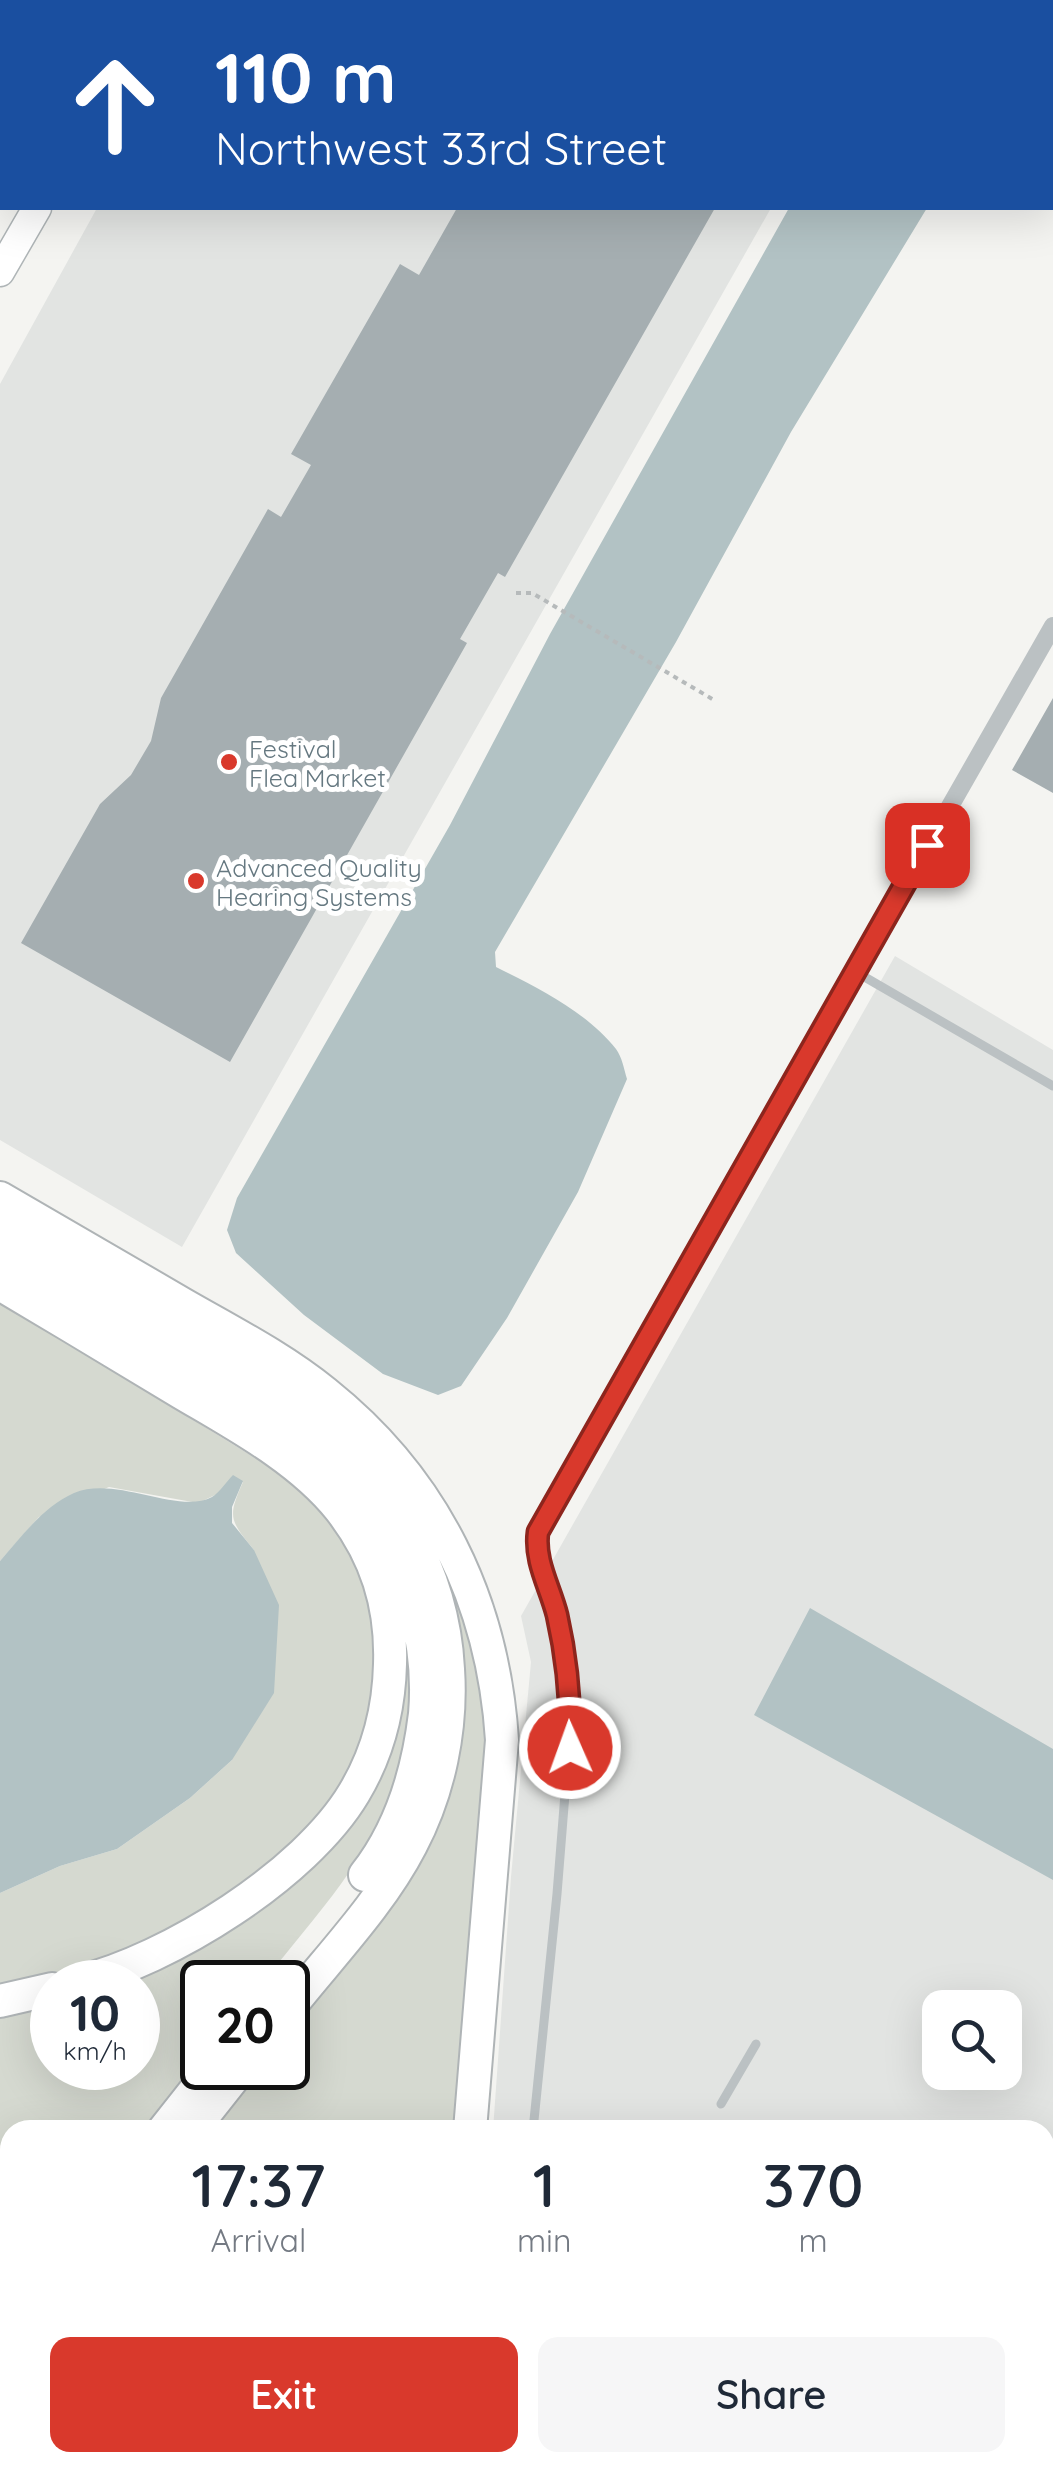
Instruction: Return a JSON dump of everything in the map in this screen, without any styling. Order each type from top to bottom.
[{"type":"highway","points":[[0,1198],[248,1342],[328,1394],[420,1493],[452,1545],[484,1624],[497,1677],[502,1740],[471,2120]]},
{"type":"highway","points":[[0,1226],[273,1386],[324,1425],[378,1483],[423,1559],[440,1607],[450,1687],[446,1731],[434,1786],[411,1845],[389,1881],[310,1981]]},
{"type":"highway","points":[[0,1256],[289,1432],[324,1460],[360,1498],[400,1564],[420,1627],[426,1680],[414,1778],[377,1860],[297,1960]]},
{"type":"highway","points":[[0,1284],[216,1413],[311,1480],[338,1508],[364,1545],[380,1577],[388,1611],[390,1668],[384,1722],[371,1761],[330,1827],[222,1916],[173,1945],[134,1960]]},
{"type":"highway","points":[[0,2001],[30,1994]]},
{"type":"highway","points":[[172,2120],[196,2090]]},
{"type":"highway","points":[[200,2120],[224,2090]]},
{"type":"main road","points":[[0,272],[36,210]]},
{"type":"street","points":[[576,1461],[1053,626]]},
{"type":"lane","points":[[854,971],[1053,1086]]},
{"type":"lane","points":[[534,2120],[570,1734],[564,1654],[536,1548],[538,1532],[576,1461]]},
{"type":"lane","points":[[722,2104],[756,2044]]},
{"type":"path","points":[[516,593],[532,593],[714,700]]},
{"type":"shaded area","name":"Festival Flea Market","points":[[96,210],[770,210],[182,1247],[0,1140],[0,384]]},
{"type":"shaded area","points":[[788,210],[926,210],[791,432],[676,642],[495,952],[496,967],[561,1002],[604,1036],[618,1052],[627,1079],[578,1192],[507,1318],[461,1386],[438,1395],[383,1374],[304,1315],[236,1253],[227,1230],[237,1198],[450,825],[550,634]]},
{"type":"shaded area","points":[[895,956],[1053,1050],[1053,2120],[494,2120],[531,1662],[521,1616]]},
{"type":"shaded area","points":[[0,1301],[283,1475],[325,1516],[354,1559],[369,1589],[380,1638],[372,1728],[326,1816],[228,1899],[108,1960],[30,1960],[30,1984],[0,1992],[0,1893],[60,1866],[117,1849],[190,1798],[232,1760],[254,1550],[234,1518],[243,1482],[198,1503],[109,1487],[39,1517],[0,1561]]},
{"type":"shaded area","points":[[233,1475],[243,1481],[232,1507],[232,1523],[254,1550],[279,1605],[274,1693],[232,1760],[190,1798],[117,1849],[60,1866],[0,1893],[0,1561],[43,1514],[74,1493],[109,1489],[198,1501],[215,1495]]},
{"type":"shaded area","points":[[433,1544],[454,1568],[492,1712],[459,2120],[213,2120],[238,2090],[310,2090],[310,2002],[388,1906],[452,1599]]},
{"type":"shaded area","points":[[810,1608],[1053,1749],[1053,1880],[754,1715]]},
{"type":"shaded area","points":[[405,1645],[410,1646],[409,1731],[400,1770],[371,1836],[333,1895],[281,1960],[180,1960],[180,2088],[155,2120],[0,2120],[0,2010],[30,2004],[30,2090],[160,2090],[160,1960],[141,1960],[322,1847]]},
{"type":"building","points":[[456,210],[714,210],[505,577],[498,573],[460,639],[467,643],[230,1062],[21,943],[100,804],[131,775],[151,741],[161,698],[268,509],[281,517],[311,465],[291,454],[400,264],[419,275]]},
{"type":"building","points":[[1053,698],[1053,793],[1012,770]]},
{"type":"place","name":"Festival Flea Market","points":[[229,762]]},
{"type":"place","name":"Advanced Quality Hearing Systems","points":[[196,881]]},
{"type":"route","points":[[570,1748],[564,1654],[536,1548],[538,1532],[927,845]]}]
